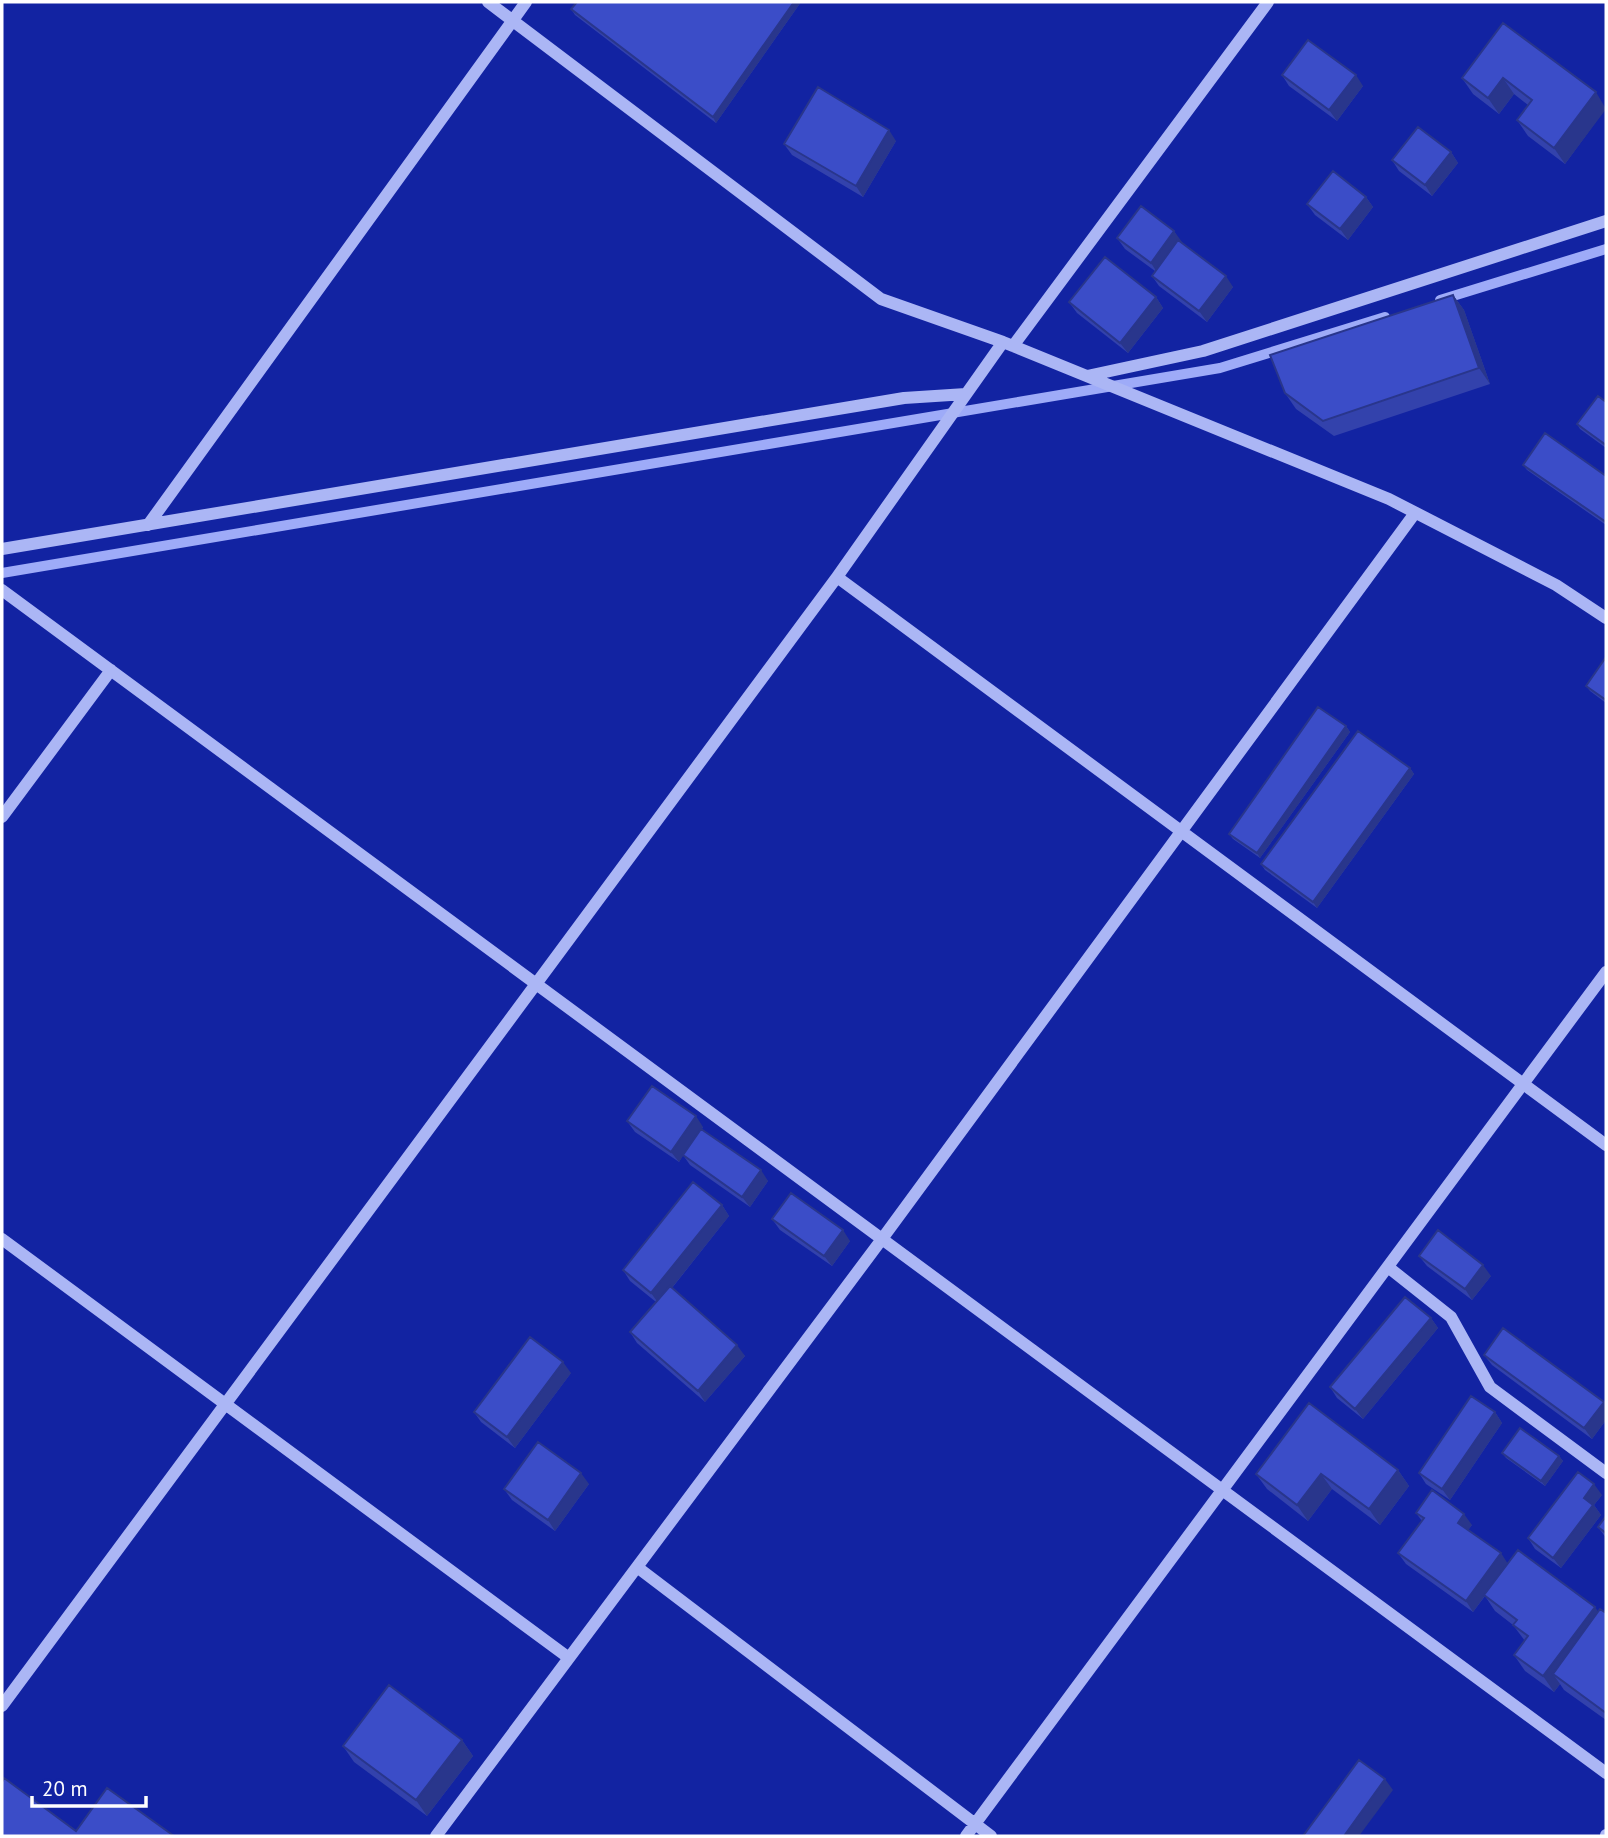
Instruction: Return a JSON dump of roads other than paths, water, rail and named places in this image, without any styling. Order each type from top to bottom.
[{"type":"street","points":[[488,2],[881,299],[1008,344],[1389,499],[1556,585],[1606,618]]},
{"type":"street","points":[[148,525],[526,2]]},
{"type":"street","points":[[2,1706],[837,577],[965,396],[1008,344],[1268,2]]},
{"type":"street","points":[[1087,376],[1203,351],[1606,220]]},
{"type":"street","points":[[2,549],[904,398],[965,396]]},
{"type":"street","points":[[436,1836],[882,1239],[1415,513]]},
{"type":"street","points":[[837,577],[1606,1145]]},
{"type":"street","points":[[2,590],[1606,1773]]},
{"type":"street","points":[[2,817],[111,670]]},
{"type":"street","points":[[966,1836],[1606,971]]},
{"type":"street","points":[[2,1239],[569,1658]]},
{"type":"street","points":[[1388,1267],[1451,1317],[1490,1387],[1606,1473]]},
{"type":"street","points":[[637,1567],[991,1836]]},
{"type":"waterway","points":[[1440,300],[1606,249]]},
{"type":"waterway","points":[[2,573],[1220,368],[1385,317]]}]
